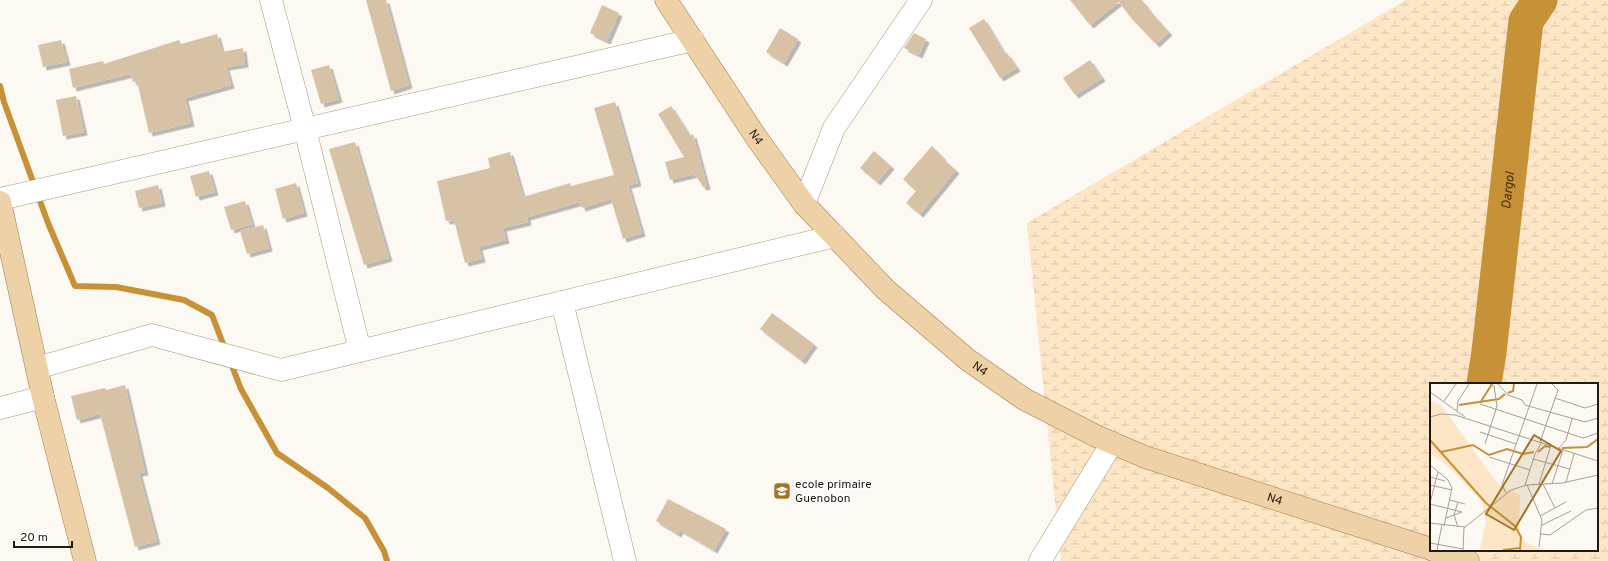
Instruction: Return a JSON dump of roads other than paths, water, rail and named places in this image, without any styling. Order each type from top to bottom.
[{"type":"main road","name":"N4","points":[[666,0],[756,137],[804,204],[886,290],[968,360],[1024,399],[1112,443],[1145,457],[1430,549]]},
{"type":"main road","points":[[0,200],[43,397],[86,561]]},
{"type":"main road","name":"N4","points":[[1435,551],[1468,561]]},
{"type":"street","points":[[271,0],[305,129],[360,351]]},
{"type":"street","points":[[804,204],[834,128],[922,0]]},
{"type":"street","points":[[0,200],[692,40]]},
{"type":"street","points":[[37,368],[152,335],[281,370],[834,236]]},
{"type":"street","points":[[562,302],[625,561]]},
{"type":"street","points":[[0,408],[43,397]]},
{"type":"street","points":[[1040,561],[1112,443]]},
{"type":"waterway","name":"Dargol","points":[[1484,383],[1489,352],[1526,21],[1540,0]]},
{"type":"waterway","points":[[0,86],[4,102],[48,223],[75,286],[116,287],[184,300],[212,315],[225,349]]},
{"type":"waterway","points":[[230,361],[241,389],[277,453],[328,488],[365,518],[384,551],[387,561]]},
{"type":"place","name":"ecole primaire Guenobon","points":[[782,491]]}]
